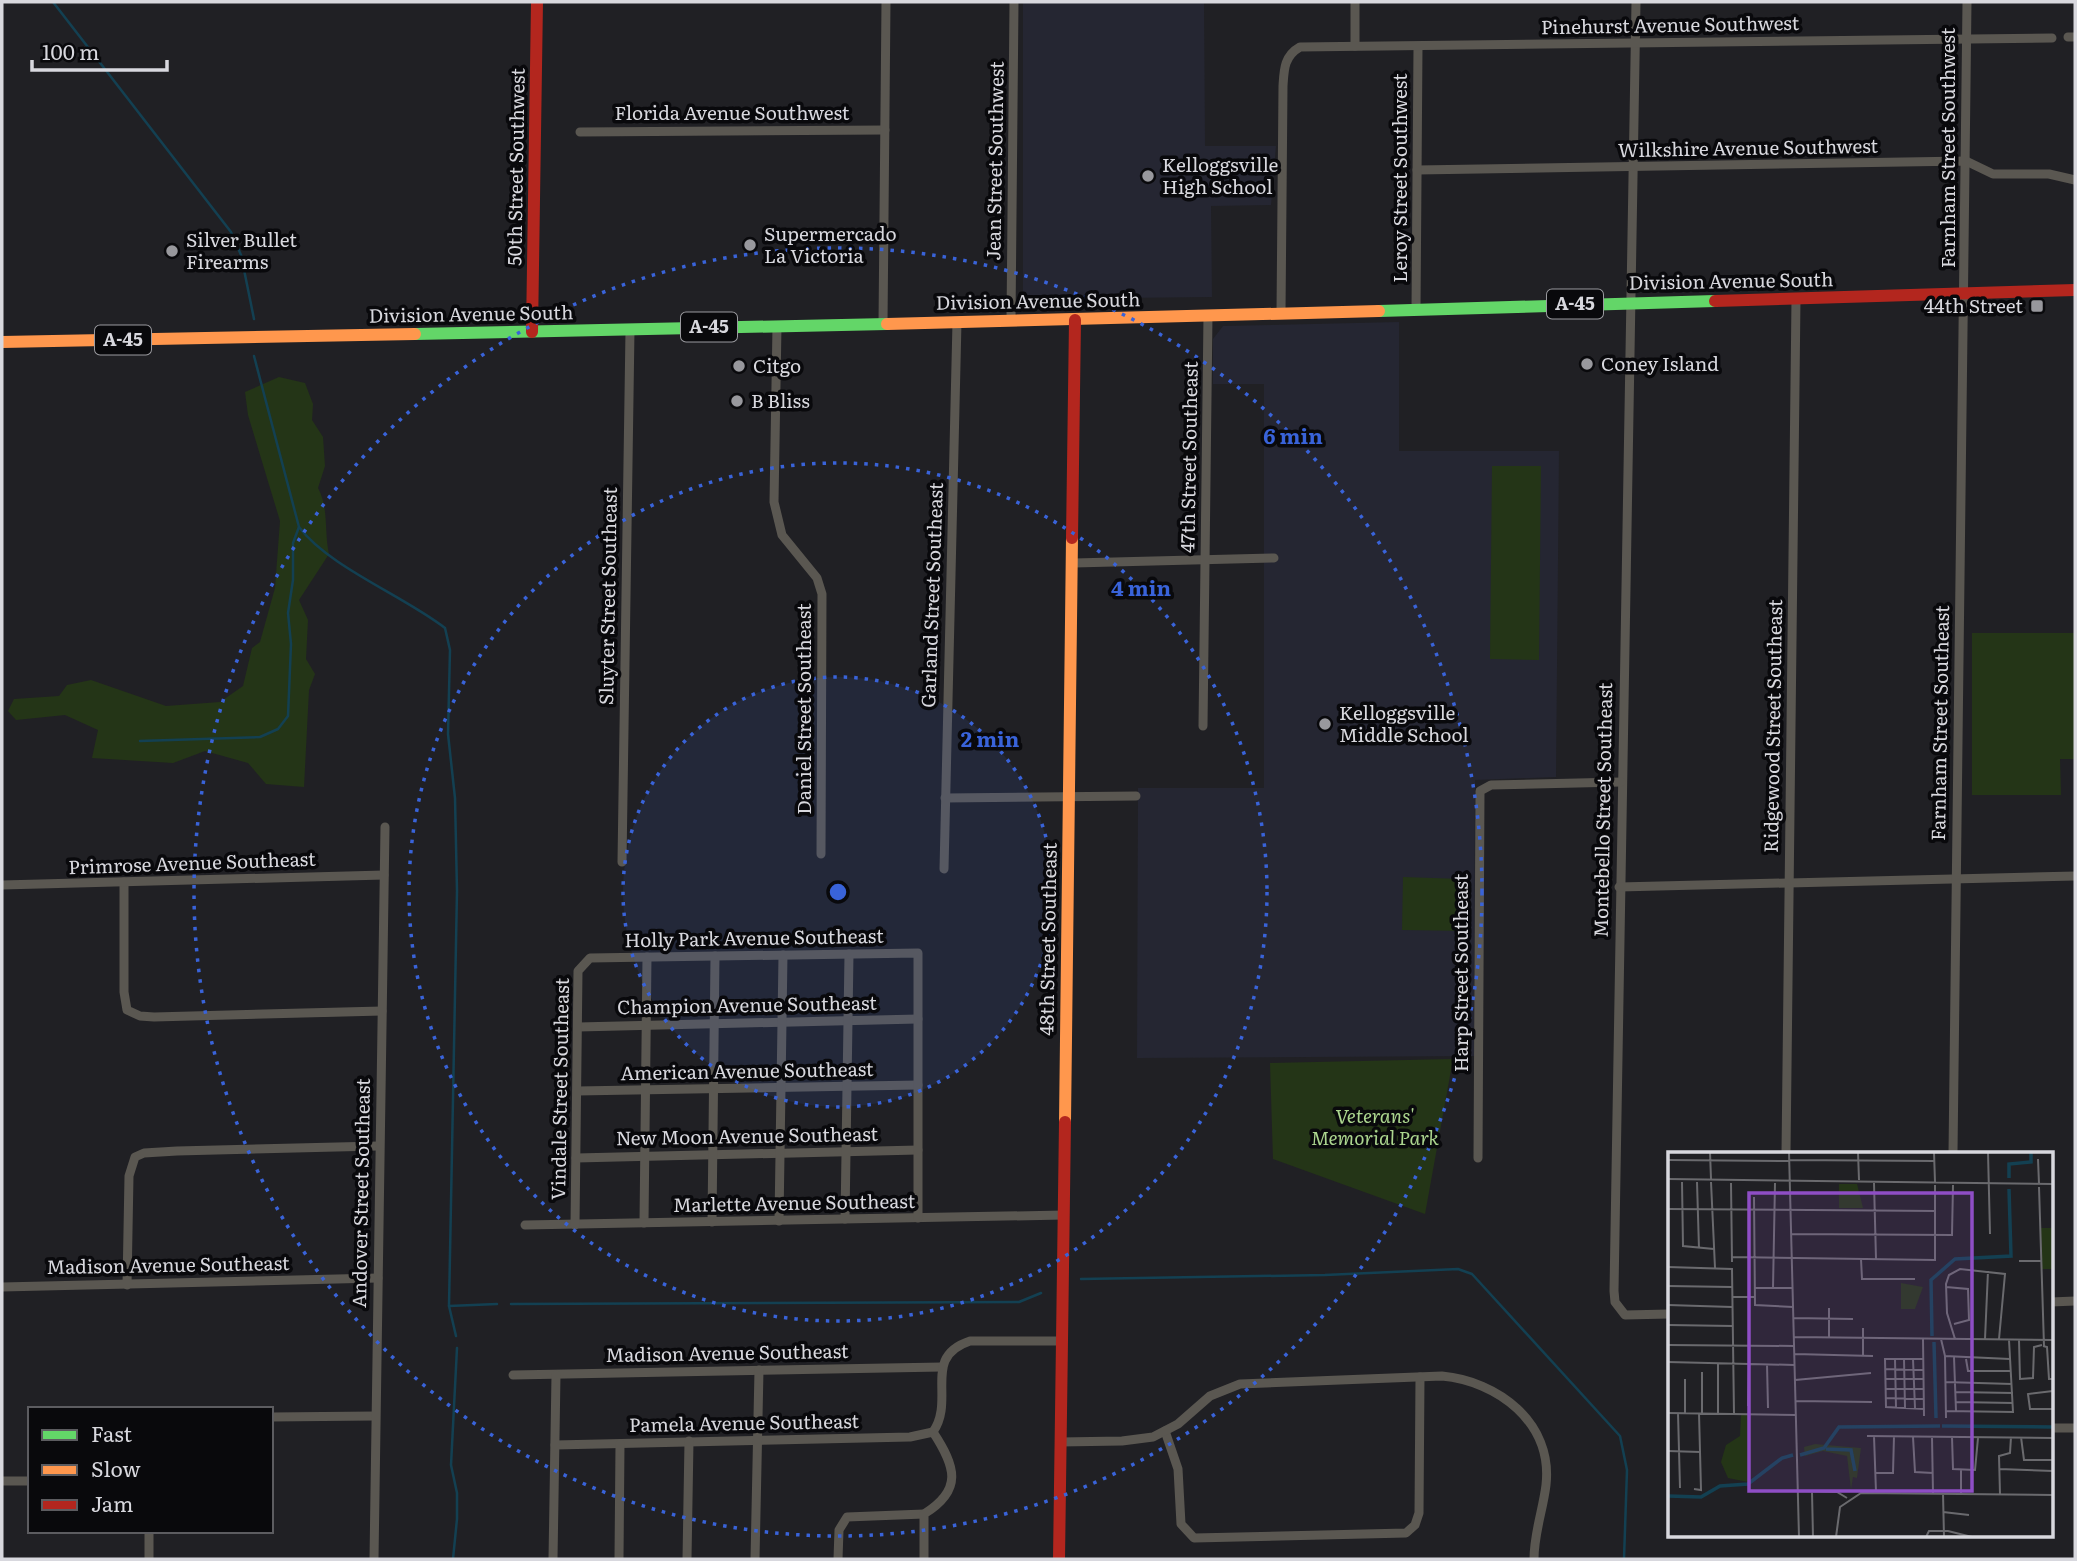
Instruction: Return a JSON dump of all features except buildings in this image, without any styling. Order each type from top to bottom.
[{"type":"main road","name":"50th Street Southwest","points":[[532,332],[537,2]]},
{"type":"main road","name":"Division Avenue South","points":[[2,342],[1075,320],[2075,290]]},
{"type":"main road","name":"48th Street Southeast","points":[[1059,1559],[1074,563],[1075,320]]},
{"type":"street","points":[[883,324],[886,2]]},
{"type":"street","name":"Jean Street Southwest","points":[[1011,320],[1014,2]]},
{"type":"street","points":[[1355,46],[1356,2]]},
{"type":"street","name":"Montebello Street Southeast","points":[[1636,2],[1632,169],[1633,302],[1628,338],[1614,1291],[1615,1302],[1625,1315],[1668,1314]]},
{"type":"street","name":"Farnham Street Southwest","points":[[1965,294],[1966,2]]},
{"type":"street","name":"Pinehurst Avenue Southwest","points":[[1281,313],[1284,65],[1291,52],[1300,47],[2052,38]]},
{"type":"street","name":"Leroy Street Southwest","points":[[1416,309],[1418,47]]},
{"type":"street","name":"Florida Avenue Southwest","points":[[580,132],[885,130]]},
{"type":"street","name":"Wilkshire Avenue Southwest","points":[[1417,170],[1632,169],[1966,161],[1993,174],[2049,174],[2075,180]]},
{"type":"street","name":"Farnham Street Southeast","points":[[1953,1152],[1965,294]]},
{"type":"street","name":"Ridgewood Street Southeast","points":[[1786,1152],[1796,299]]},
{"type":"street","name":"47th Street Southeast","points":[[1203,726],[1208,315]]},
{"type":"street","name":"Garland Street Southeast","points":[[944,869],[957,322]]},
{"type":"street","name":"Daniel Street Southeast","points":[[778,326],[774,502],[782,535],[817,578],[822,594],[821,855]]},
{"type":"street","name":"Sluyter Street Southeast","points":[[622,862],[630,330]]},
{"type":"street","points":[[1074,563],[1274,558]]},
{"type":"street","name":"Harp Street Southeast","points":[[1478,1158],[1482,788],[1491,785],[1621,782]]},
{"type":"street","points":[[945,798],[1136,796]]},
{"type":"street","name":"Andover Street Southeast","points":[[374,1559],[385,827]]},
{"type":"street","name":"Primrose Avenue Southeast","points":[[2,885],[384,875]]},
{"type":"street","points":[[1619,887],[2075,876]]},
{"type":"street","points":[[124,882],[124,992],[127,1010],[154,1017],[382,1011]]},
{"type":"street","name":"Holly Park Avenue Southeast","points":[[590,958],[918,953],[918,1019]]},
{"type":"street","points":[[845,1219],[849,954]]},
{"type":"street","points":[[779,1220],[783,955]]},
{"type":"street","points":[[712,1222],[715,956]]},
{"type":"street","points":[[644,1223],[647,957]]},
{"type":"street","name":"Vindale Street Southeast","points":[[575,1225],[578,971],[590,958]]},
{"type":"street","points":[[918,1019],[918,1218]]},
{"type":"street","name":"Champion Avenue Southeast","points":[[578,1027],[918,1019]]},
{"type":"street","name":"American Avenue Southeast","points":[[577,1091],[918,1085]]},
{"type":"street","points":[[127,1285],[130,1176],[135,1157],[144,1153],[177,1151],[379,1146]]},
{"type":"street","name":"New Moon Avenue Southeast","points":[[576,1158],[918,1150]]},
{"type":"street","name":"Marlette Avenue Southeast","points":[[525,1225],[1064,1214]]},
{"type":"street","name":"Madison Avenue Southeast","points":[[2,1287],[378,1278]]},
{"type":"street","points":[[2052,1302],[2075,1301]]},
{"type":"street","points":[[838,1559],[839,1530],[847,1517],[924,1514],[941,1504],[950,1489],[953,1476],[951,1463],[933,1432],[941,1415],[942,1367],[951,1349],[970,1341],[1061,1340]]},
{"type":"street","name":"Madison Avenue Southeast","points":[[513,1375],[942,1367]]},
{"type":"street","points":[[755,1559],[758,1370]]},
{"type":"street","points":[[553,1559],[556,1375]]},
{"type":"street","points":[[1060,1442],[1133,1440],[1165,1431],[1190,1416],[1210,1396],[1240,1384],[1420,1377],[1472,1380],[1510,1400],[1531,1425],[1543,1455],[1546,1475],[1535,1533],[1534,1559]]},
{"type":"street","points":[[1165,1431],[1178,1469],[1181,1524],[1194,1538],[1402,1533],[1415,1525],[1419,1506],[1420,1377]]},
{"type":"street","points":[[273,1417],[375,1416]]},
{"type":"street","points":[[2052,1428],[2075,1427]]},
{"type":"street","name":"Pamela Avenue Southeast","points":[[555,1445],[911,1437],[933,1432]]},
{"type":"street","points":[[687,1559],[689,1441]]},
{"type":"street","points":[[618,1559],[620,1444]]},
{"type":"street","points":[[2,1481],[28,1481]]},
{"type":"street","points":[[924,1514],[924,1559]]},
{"type":"street","points":[[149,1533],[149,1559]]},
{"type":"shaded area","name":"Kelloggsville High School","points":[[1023,2],[1204,2],[1205,146],[1276,146],[1271,205],[1211,206],[1212,297],[1023,299]]},
{"type":"shaded area","name":"Kelloggsville Middle School","points":[[1399,322],[1399,451],[1559,451],[1556,777],[1475,780],[1474,1056],[1137,1058],[1138,788],[1264,788],[1264,384],[1213,384],[1213,339],[1223,326]]},
{"type":"green space","points":[[279,377],[305,383],[313,404],[312,420],[323,437],[325,466],[318,488],[324,504],[329,554],[299,600],[308,620],[306,659],[315,674],[309,690],[304,787],[266,784],[248,763],[205,751],[173,763],[92,758],[98,730],[65,715],[16,720],[8,711],[14,699],[59,696],[67,685],[91,680],[166,706],[220,702],[243,686],[252,648],[260,642],[275,588],[280,521],[248,415],[245,392]]},
{"type":"green space","points":[[1492,466],[1541,466],[1539,660],[1490,659]]},
{"type":"green space","points":[[1972,633],[2075,633],[2075,759],[2060,759],[2061,795],[1972,795]]},
{"type":"green space","points":[[1403,877],[1462,879],[1462,910],[1467,910],[1467,931],[1402,930]]},
{"type":"green space","name":"Veterans' Memorial Park","points":[[1453,1059],[1425,1214],[1273,1159],[1270,1063]]},
{"type":"waterway","points":[[53,2],[231,232],[241,255],[254,319]]},
{"type":"waterway","points":[[254,356],[299,527],[329,555],[445,628],[450,650],[448,734],[455,798],[457,891],[449,1306],[456,1336]]},
{"type":"waterway","points":[[140,741],[260,737],[278,729],[288,716],[291,644],[288,613],[293,580],[293,543],[299,527]]},
{"type":"waterway","points":[[1081,1279],[1325,1275],[1458,1269],[1472,1274],[1620,1436],[1627,1470],[1624,1559]]},
{"type":"waterway","points":[[511,1304],[1019,1302],[1041,1293]]},
{"type":"waterway","points":[[449,1306],[497,1304]]},
{"type":"waterway","points":[[453,1559],[457,1493],[451,1465],[457,1348]]},
{"type":"traffic: fast","points":[[1379,311],[1715,301]]},
{"type":"traffic: fast","points":[[415,334],[887,324]]},
{"type":"traffic: slow","points":[[887,324],[1379,311]]},
{"type":"traffic: slow","points":[[2,342],[415,334]]},
{"type":"traffic: slow","points":[[1065,1122],[1072,538]]},
{"type":"traffic: jam","points":[[532,332],[537,2]]},
{"type":"traffic: jam","points":[[1715,301],[2075,290]]},
{"type":"traffic: jam","points":[[1072,538],[1075,320]]},
{"type":"traffic: jam","points":[[1059,1559],[1065,1122]]},
{"type":"place","name":"Kelloggsville High School","points":[[1148,176]]},
{"type":"place","name":"Supermercado La Victoria","points":[[750,245]]},
{"type":"place","name":"Silver Bullet Firearms","points":[[172,251]]},
{"type":"place","name":"44th Street","points":[[2037,306]]},
{"type":"place","name":"Coney Island","points":[[1587,364]]},
{"type":"place","name":"Citgo","points":[[739,366]]},
{"type":"place","name":"B Bliss","points":[[737,401]]},
{"type":"place","name":"Kelloggsville Middle School","points":[[1325,724]]}]
